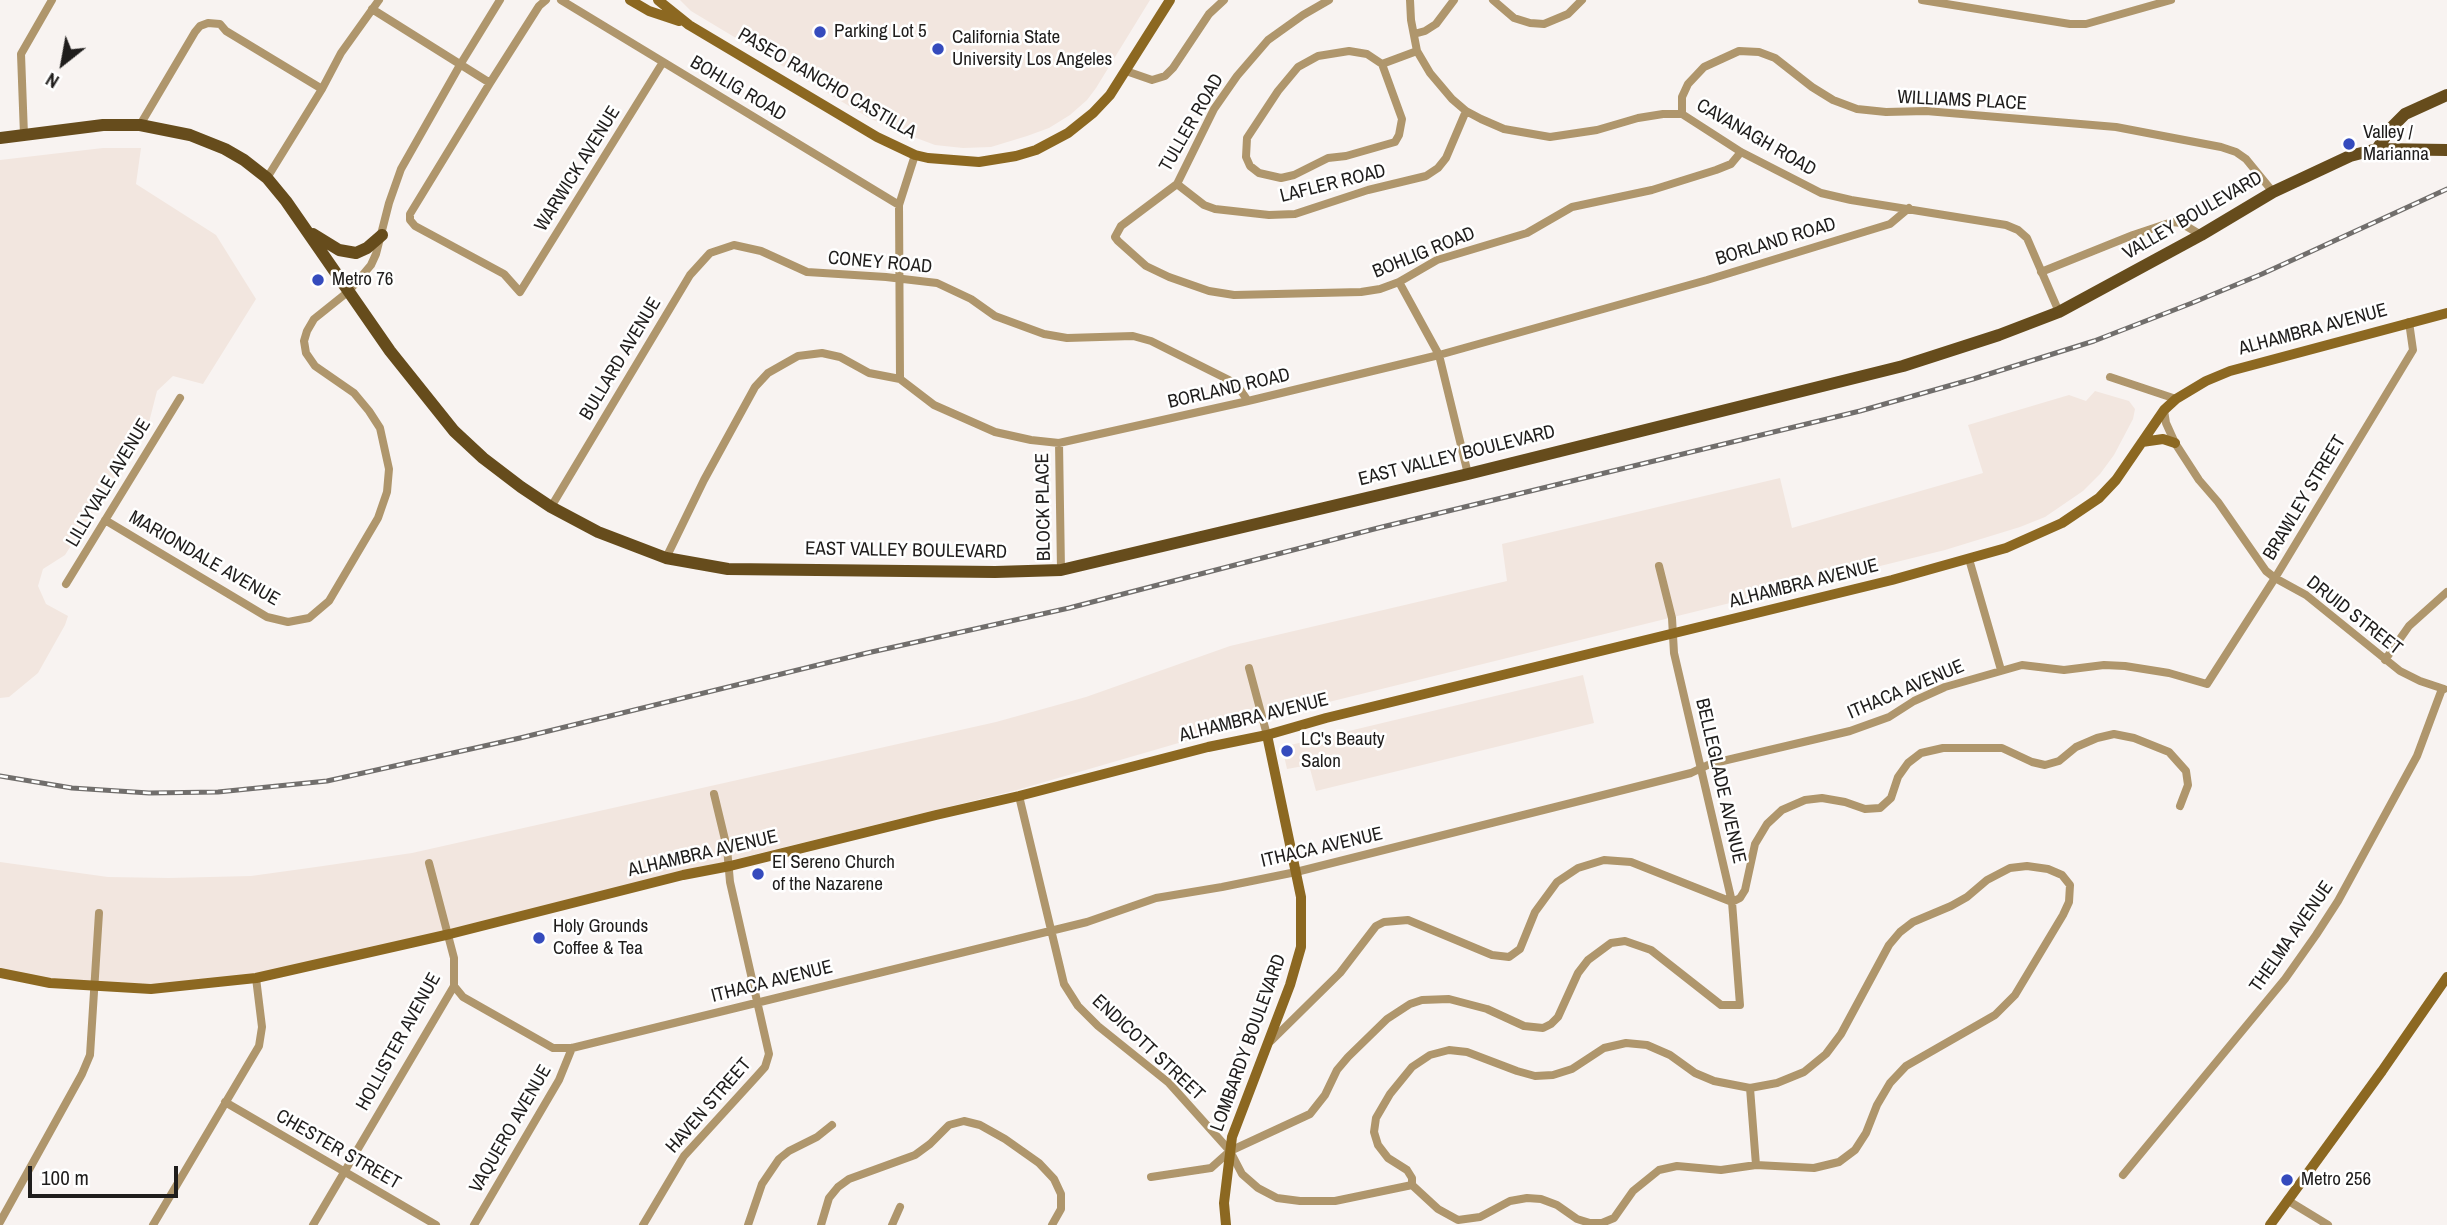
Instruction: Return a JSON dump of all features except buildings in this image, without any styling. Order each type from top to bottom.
[{"type":"main road","points":[[630,0],[649,11],[689,25]]},
{"type":"main road","name":"PASEO RANCHO CASTILLA","points":[[658,0],[689,25],[877,137],[915,155],[955,162],[979,162],[1016,156],[1036,150],[1068,133],[1093,114],[1110,96],[1170,0]]},
{"type":"main road","points":[[2377,149],[2391,128],[2405,114],[2447,94]]},
{"type":"main road","name":"EAST VALLEY BOULEVARD","points":[[0,138],[103,125],[140,125],[173,130],[211,142],[244,160],[267,177],[390,351],[442,419],[483,458],[551,507],[598,533],[666,558],[728,569],[995,572],[1061,570],[1468,474],[1849,380],[1965,347]]},
{"type":"main road","name":"VALLEY BOULEVARD","points":[[1965,347],[2059,312],[2201,235],[2273,192],[2350,156],[2377,149],[2447,150]]},
{"type":"main road","points":[[307,230],[347,253],[358,252],[382,235]]},
{"type":"main road","name":"ALHAMBRA AVENUE","points":[[0,973],[50,983],[151,989],[256,978],[450,934],[683,875],[1019,796],[1969,559],[2039,534],[2062,523],[2099,498],[2116,480],[2164,410],[2176,399],[2206,382],[2230,371],[2447,313]]},
{"type":"main road","points":[[2142,442],[2163,439],[2175,443]]},
{"type":"main road","name":"LOMBARDY BOULEVARD","points":[[1226,1225],[1224,1203],[1232,1137],[1290,985],[1301,947],[1302,915],[1296,872],[1267,735]]},
{"type":"main road","points":[[2270,1225],[2382,1072],[2447,977]]},
{"type":"street","points":[[24,135],[21,54],[52,0]]},
{"type":"street","points":[[267,177],[322,89],[341,53],[379,0]]},
{"type":"street","name":"MARIONDALE AVENUE","points":[[105,520],[267,617],[288,622],[309,618],[329,601],[378,518],[387,492],[389,469],[380,428],[369,411],[354,393],[315,366],[306,353],[304,341],[314,319],[349,291],[371,265],[401,169],[500,0]]},
{"type":"street","points":[[372,9],[490,83],[546,0]]},
{"type":"street","name":"BOHLIG ROAD","points":[[561,0],[899,205]]},
{"type":"street","points":[[1126,71],[1152,80],[1165,76],[1209,14],[1224,0]]},
{"type":"street","name":"TULLER ROAD","points":[[1115,237],[1121,226],[1177,184],[1214,109],[1268,40],[1329,0]]},
{"type":"street","points":[[1382,64],[1417,51],[1410,0]]},
{"type":"street","points":[[1414,34],[1436,24],[1454,0]]},
{"type":"street","points":[[1493,0],[1514,18],[1544,24],[1568,14],[1582,0]]},
{"type":"street","points":[[1922,0],[2086,24],[2171,0]]},
{"type":"street","points":[[140,125],[195,32],[208,23],[220,24],[226,31],[322,89]]},
{"type":"street","points":[[1349,51],[1367,54],[1382,64],[1402,119],[1395,142],[1346,156],[1328,158],[1281,178],[1259,173],[1250,166],[1245,157],[1247,138],[1278,91],[1298,67],[1318,56],[1349,51]]},
{"type":"street","name":"CAVANAGH ROAD","points":[[1417,51],[1441,88],[1466,111],[1504,129],[1550,137],[1597,130],[1638,118],[1682,114],[1741,152],[1821,193],[2006,225],[2018,230],[2027,239],[2059,312]]},
{"type":"street","name":"WILLIAMS PLACE","points":[[1682,114],[1682,97],[1688,84],[1704,67],[1739,51],[1759,52],[1775,58],[1833,100],[1857,109],[1886,112],[1926,111],[2116,127],[2221,147],[2246,159],[2273,192]]},
{"type":"street","name":"WARWICK AVENUE","points":[[490,83],[410,214],[410,220],[415,226],[504,274],[520,292],[663,62]]},
{"type":"street","name":"LAFLER ROAD","points":[[1177,184],[1204,205],[1214,209],[1269,215],[1295,214],[1368,190],[1426,176],[1446,158],[1466,111]]},
{"type":"street","name":"BOHLIG ROAD","points":[[1115,237],[1146,266],[1169,277],[1220,294],[1362,292],[1399,282],[1437,260],[1527,233],[1572,207],[1652,190],[1716,170],[1731,164],[1741,152]]},
{"type":"street","points":[[900,379],[899,205],[915,155]]},
{"type":"street","name":"BORLAND ROAD","points":[[666,558],[754,387],[768,373],[798,356],[821,353],[840,357],[869,373],[900,379],[934,405],[995,432],[1059,443],[1439,355],[1707,280],[1890,224],[1909,208]]},
{"type":"street","points":[[2041,272],[2133,234],[2172,222],[2181,223],[2201,235]]},
{"type":"street","name":"CONEY ROAD","points":[[733,245],[761,251],[807,272],[937,283],[971,299],[995,316],[1044,334],[1067,338],[1133,336],[1151,341],[1229,380],[1248,401]]},
{"type":"street","name":"BULLARD AVENUE","points":[[551,507],[690,275],[710,253],[733,245]]},
{"type":"street","points":[[1399,282],[1439,355],[1468,474]]},
{"type":"street","name":"BRAWLEY STREET","points":[[2207,684],[2275,578],[2413,350],[2409,322]]},
{"type":"street","points":[[2110,377],[2176,399]]},
{"type":"street","name":"LILLYVALE AVENUE","points":[[66,584],[180,398]]},
{"type":"street","name":"DRUID STREET","points":[[2164,410],[2166,423],[2175,443],[2256,557],[2275,578],[2306,595],[2400,671],[2444,689]]},
{"type":"street","name":"BLOCK PLACE","points":[[1059,443],[1061,570]]},
{"type":"street","points":[[1969,559],[2001,670]]},
{"type":"street","name":"BELLEGLADE AVENUE","points":[[1230,1151],[1310,1114],[1348,1057],[1387,1019],[1410,1004],[1422,1000],[1449,999],[1487,1009],[1524,1026],[1544,1028],[1558,1017],[1578,973],[1588,960],[1612,943],[1625,941],[1651,950],[1721,1005],[1740,1005],[1732,902],[1674,653],[1672,618],[1658,566]]},
{"type":"street","points":[[2385,660],[2409,626],[2447,592]]},
{"type":"street","name":"ITHACA AVENUE","points":[[454,986],[463,997],[553,1048],[572,1048],[1087,922],[1156,898],[1296,872],[1691,773],[1700,768],[1850,731],[1889,717],[1914,701],[1945,687],[2022,665],[2064,670],[2104,665],[2125,666],[2169,673],[2207,684]]},
{"type":"street","name":"LOMBARDY BOULEVARD","points":[[1249,668],[1267,735]]},
{"type":"street","name":"THELMA AVENUE","points":[[2123,1175],[2284,979],[2316,935],[2338,901],[2417,756],[2444,689]]},
{"type":"street","points":[[1267,1045],[1340,973],[1376,926],[1384,922],[1408,920],[1492,955],[1508,957],[1520,949],[1535,912],[1557,882],[1578,868],[1604,860],[1631,862],[1732,902],[1740,898],[1745,890],[1755,844],[1767,824],[1782,810],[1805,800],[1822,798],[1865,808],[1880,808],[1891,798],[1898,778],[1908,762],[1922,752],[1943,748],[2002,748],[2045,765],[2059,761],[2076,747],[2098,738],[2113,734],[2134,738],[2169,752],[2186,771],[2188,785],[2180,806]]},
{"type":"street","name":"HAVEN STREET","points":[[643,1225],[684,1156],[765,1067],[769,1054],[730,882],[730,866],[714,794]]},
{"type":"street","name":"ENDICOTT STREET","points":[[1019,796],[1065,984],[1078,1006],[1098,1026],[1169,1083],[1230,1151],[1242,1174],[1258,1188],[1276,1198],[1335,1201],[1412,1185]]},
{"type":"street","name":"HOLLISTER AVENUE","points":[[313,1225],[454,986],[454,958],[450,934],[429,863]]},
{"type":"street","points":[[2028,866],[2048,869],[2062,875],[2070,886],[2069,902],[2063,915],[2015,995],[1995,1015],[1906,1066],[1877,1105],[1866,1133],[1855,1150],[1839,1162],[1814,1168],[1756,1165],[1721,1170],[1677,1166],[1659,1170],[1633,1191],[1614,1218],[1602,1223],[1577,1219],[1557,1205],[1541,1199],[1527,1198],[1510,1201],[1480,1217],[1458,1220],[1438,1209],[1412,1185],[1412,1178],[1407,1171],[1388,1158],[1378,1145],[1374,1132],[1376,1118],[1390,1094],[1412,1067],[1430,1055],[1449,1051],[1467,1052],[1535,1076],[1553,1075],[1572,1069],[1604,1048],[1626,1043],[1647,1045],[1670,1055],[1695,1073],[1714,1082],[1750,1088],[1777,1083],[1804,1072],[1826,1054],[1841,1034],[1889,944],[1913,922],[1951,906],[1987,880],[2010,868],[2028,866]]},
{"type":"street","points":[[0,1222],[90,1055],[99,913]]},
{"type":"street","points":[[153,1225],[259,1046],[262,1027],[256,978]]},
{"type":"street","name":"VAQUERO AVENUE","points":[[474,1225],[559,1080],[572,1048]]},
{"type":"street","points":[[1750,1088],[1756,1165]]},
{"type":"street","name":"CHESTER STREET","points":[[225,1102],[436,1225]]},
{"type":"street","points":[[821,1225],[829,1198],[849,1179],[915,1155],[949,1125],[964,1121],[980,1125],[1005,1139],[1039,1163],[1054,1179],[1061,1194],[1061,1209],[1052,1225]]},
{"type":"street","points":[[748,1225],[762,1184],[779,1159],[832,1125]]},
{"type":"street","points":[[1150,1177],[1211,1168],[1230,1151]]},
{"type":"street","points":[[2287,1200],[2328,1225]]},
{"type":"street","points":[[892,1225],[900,1207]]},
{"type":"shaded area","name":"California State University Los Angeles","points":[[680,0],[1150,0],[1096,88],[1070,115],[1049,128],[1027,136],[991,147],[963,148],[935,145],[869,118],[691,11]]},
{"type":"shaded area","points":[[103,148],[141,148],[136,184],[216,235],[256,299],[203,384],[173,376],[157,391],[148,426],[65,555],[43,569],[38,586],[46,604],[68,616],[65,625],[38,673],[9,697],[0,698],[0,160]]},
{"type":"shaded area","points":[[2095,391],[2129,401],[2135,409],[2133,419],[2114,455],[2100,474],[2083,491],[2045,517],[1945,550],[1268,717],[1017,790],[444,931],[253,975],[165,984],[63,981],[0,971],[0,862],[108,877],[169,878],[251,876],[316,867],[412,853],[996,722],[1086,697],[1230,646],[1507,581],[1502,544],[1780,478],[1792,528],[1983,473],[1968,425],[2069,395],[2086,401]]},
{"type":"shaded area","points":[[1583,675],[1594,723],[1316,791],[1309,765],[1287,769],[1282,747]]},
{"type":"railway","points":[[0,776],[72,788],[149,793],[218,792],[327,781],[1069,608],[1378,528],[1860,411],[1973,379],[2094,341],[2192,303],[2447,189]]},
{"type":"place","name":"Parking Lot 5","points":[[820,32]]},
{"type":"place","name":"California State University Los Angeles","points":[[938,49]]},
{"type":"place","name":"Valley / Marianna","points":[[2349,144]]},
{"type":"place","name":"Metro 76","points":[[318,280]]},
{"type":"place","name":"LC's Beauty Salon","points":[[1287,751]]},
{"type":"place","name":"El Sereno Church of the Nazarene","points":[[758,874]]},
{"type":"place","name":"Holy Grounds Coffee & Tea","points":[[539,938]]},
{"type":"place","name":"Metro 256","points":[[2287,1180]]}]
